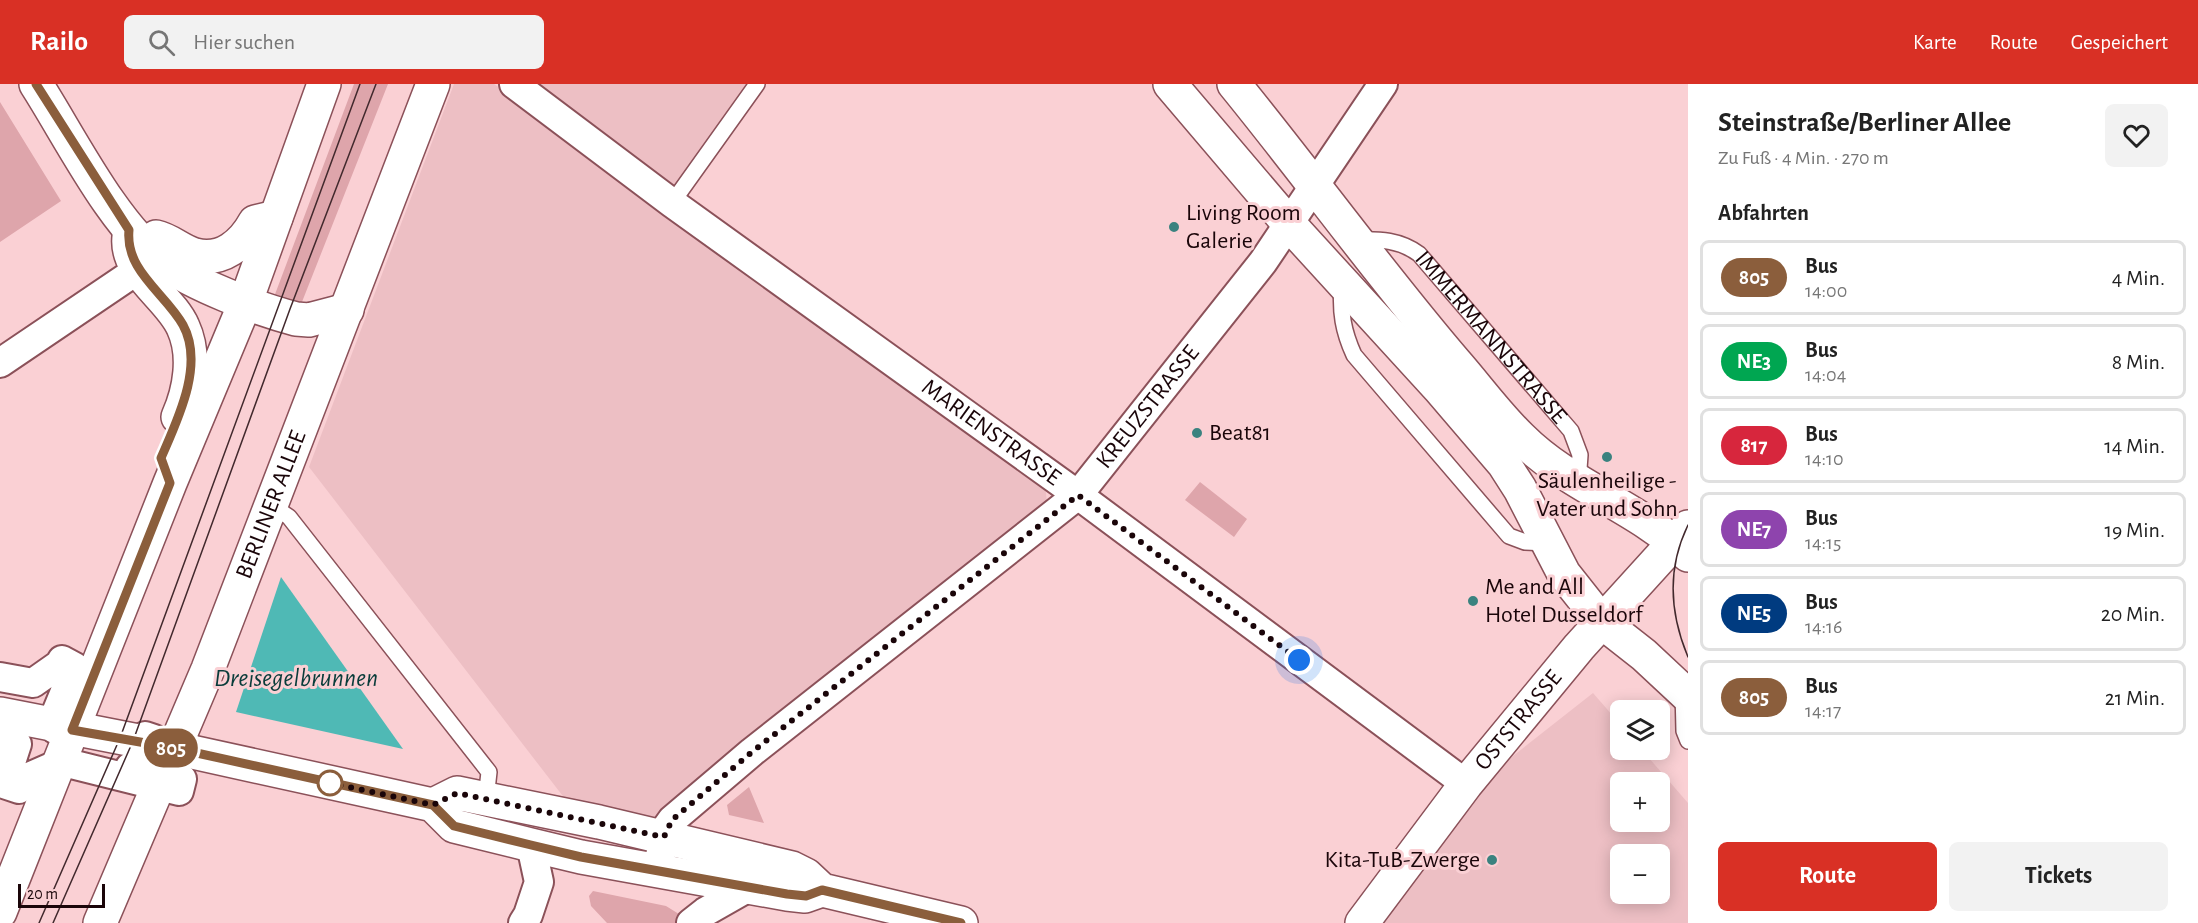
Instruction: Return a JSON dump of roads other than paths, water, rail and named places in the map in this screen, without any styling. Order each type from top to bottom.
[{"type":"street","points":[[36,84],[129,230],[163,262],[177,271],[246,301],[297,319],[309,320],[347,310]]},
{"type":"street","points":[[0,912],[170,483],[246,301],[324,84]]},
{"type":"street","name":"BERLINER ALLEE","points":[[100,923],[208,669],[434,84]]},
{"type":"street","name":"MARIENSTRASSE","points":[[514,84],[672,203],[1078,495],[1466,784]]},
{"type":"street","points":[[1170,84],[1289,224],[1439,388],[1504,464],[1564,574],[1602,622],[1644,656],[1685,694]]},
{"type":"street","name":"IMMERMANNSTRASSE","points":[[1234,84],[1315,185],[1392,288],[1519,437],[1578,483],[1683,541]]},
{"type":"street","name":"KREUZSTRASSE","points":[[656,871],[664,837],[672,820],[752,752],[1078,495],[1263,262],[1383,84]]},
{"type":"street","points":[[129,230],[161,238],[195,255],[212,255],[237,246],[255,222],[276,217]]},
{"type":"street","points":[[129,230],[128,244],[139,269],[183,325],[189,351],[188,390],[161,458],[170,483]]},
{"type":"street","points":[[0,363],[139,269]]},
{"type":"street","name":"OSTSTRASSE","points":[[1362,923],[1466,784],[1602,622],[1683,541]]},
{"type":"street","points":[[0,677],[33,683],[60,664],[62,660],[72,664],[75,667],[54,718],[57,724],[55,729],[84,741],[93,736],[99,720],[116,726],[109,742],[136,752],[146,736],[154,739],[145,769],[130,767],[182,779],[179,791],[63,762],[22,780],[19,789],[4,784],[16,744],[0,740]]},
{"type":"street","points":[[0,714],[72,730],[174,748],[433,805],[454,826],[531,845],[747,888],[806,896],[822,890]]},
{"type":"street","points":[[433,805],[457,793],[664,837],[792,868],[806,875],[822,890],[961,923]]},
{"type":"street","points":[[523,923],[539,882],[531,845]]},
{"type":"street","points":[[691,923],[705,912],[747,888]]},
{"type":"lane","points":[[672,203],[757,84]]},
{"type":"lane","name":"IMMERMANNSTRASSE","points":[[1355,240],[1383,239],[1409,246],[1419,254],[1571,431],[1580,455],[1578,483]]},
{"type":"lane","points":[[1342,283],[1340,306],[1343,332],[1354,355],[1509,536],[1525,542],[1548,543]]},
{"type":"lane","points":[[272,505],[289,517],[489,772],[486,799]]},
{"type":"lane","points":[[1685,694],[1684,731],[1688,741]]},
{"type":"water","name":"Dreisegelbrunnen","points":[[281,577],[403,749],[236,712]]},
{"type":"tram line","points":[[39,923],[120,738],[360,84]]},
{"type":"tram line","points":[[53,923],[133,741],[290,309],[376,84]]},
{"type":"tram line","points":[[1688,525],[1677,558],[1673,591],[1677,624],[1688,657]]},
{"type":"place","name":"Living Room Galerie","points":[[1174,227]]},
{"type":"place","name":"Beat81","points":[[1197,433]]},
{"type":"place","name":"Säulenheilige - Vater und Sohn","points":[[1607,457]]},
{"type":"place","name":"Me and All Hotel Dusseldorf","points":[[1473,601]]},
{"type":"place","name":"Kita-TuB-Zwerge","points":[[1492,860]]}]
